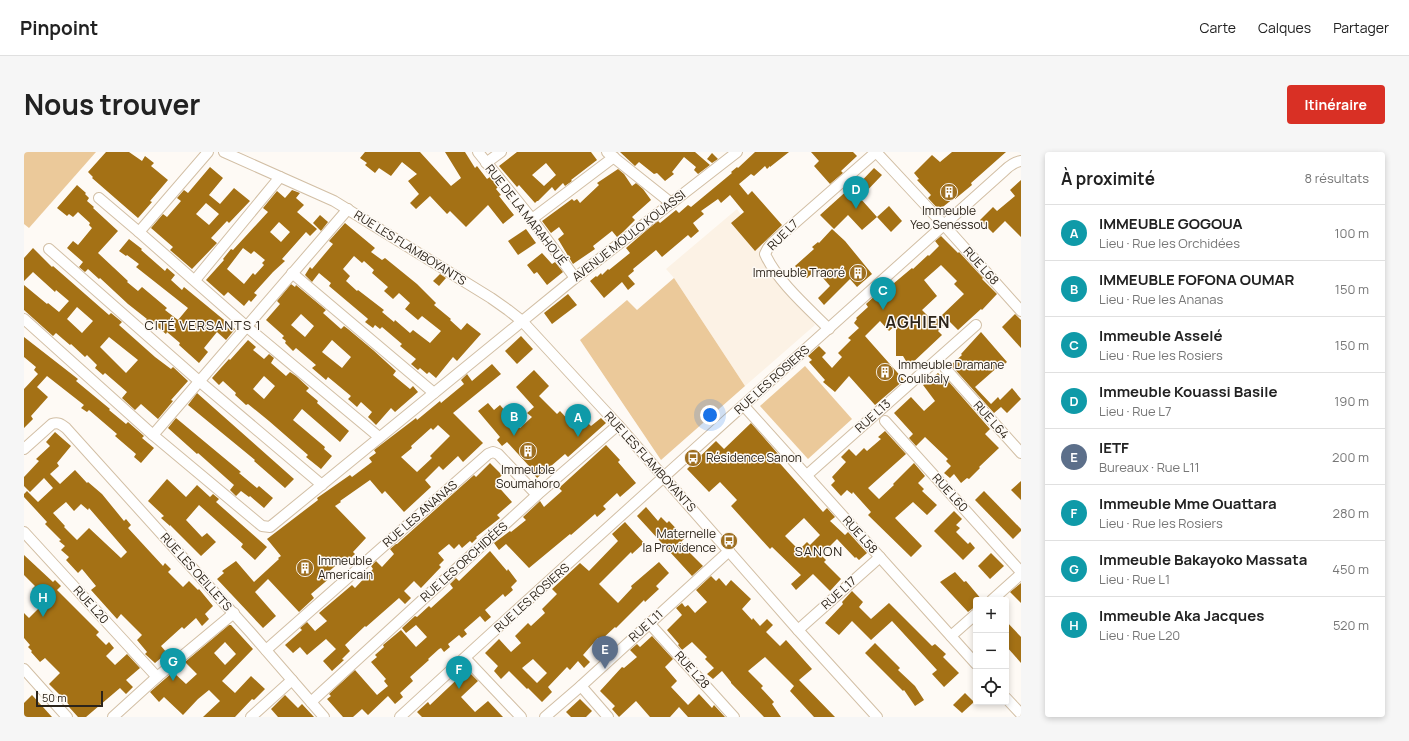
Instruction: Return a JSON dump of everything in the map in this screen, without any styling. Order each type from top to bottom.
[{"type":"street","points":[[139,232],[208,152]]},
{"type":"street","name":"RUE LES FLAMBOYANTS","points":[[224,152],[316,192],[348,209],[491,298],[522,321],[618,425],[798,630],[877,717]]},
{"type":"street","name":"RUE DE LA MARAHOUÉ","points":[[478,152],[532,220],[575,278]]},
{"type":"street","points":[[486,163],[501,152]]},
{"type":"street","name":"RUE L68","points":[[876,152],[1021,310]]},
{"type":"street","name":"RUE L7","points":[[829,329],[790,289],[771,266],[765,254],[772,243],[876,152]]},
{"type":"street","name":"AVENUE MOULO KOUASSI","points":[[24,319],[153,435],[262,526],[270,527],[575,278],[671,203],[730,154]]},
{"type":"street","points":[[532,220],[611,155],[671,203]]},
{"type":"street","name":"RUE LES ROSIERS","points":[[400,717],[663,476],[744,406],[1011,164],[1021,161]]},
{"type":"street","points":[[195,280],[280,177]]},
{"type":"street","points":[[99,198],[247,326],[379,437]]},
{"type":"street","points":[[153,435],[348,209]]},
{"type":"street","points":[[49,248],[199,381],[322,485]]},
{"type":"street","points":[[292,273],[434,393]]},
{"type":"street","name":"RUE L13","points":[[807,475],[976,325]]},
{"type":"street","name":"RUE L64","points":[[945,368],[1021,453]]},
{"type":"street","name":"RUE L58","points":[[744,406],[973,661]]},
{"type":"street","name":"RUE L60","points":[[885,421],[1019,571]]},
{"type":"street","name":"RUE LES OEILLETS","points":[[24,449],[52,424],[61,424],[66,428],[234,613],[324,717]]},
{"type":"street","name":"RUE LES ORCHIDÉES","points":[[311,702],[537,496],[618,425]]},
{"type":"street","name":"RUE LES ANANAS","points":[[266,650],[488,454],[492,452],[498,454],[537,496]]},
{"type":"street","name":"RUE L20","points":[[24,532],[157,677]]},
{"type":"street","name":"RUE L11","points":[[545,717],[729,551]]},
{"type":"street","name":"RUE L17","points":[[798,630],[880,557]]},
{"type":"street","points":[[995,597],[1019,571]]},
{"type":"street","points":[[113,717],[157,677],[234,613]]},
{"type":"street","points":[[951,636],[973,617]]},
{"type":"street","name":"RUE L28","points":[[649,623],[734,717]]},
{"type":"street","points":[[465,658],[520,717]]},
{"type":"street","points":[[24,669],[67,717]]},
{"type":"street","points":[[251,717],[292,680]]},
{"type":"street","points":[[581,686],[608,717]]},
{"type":"street","points":[[1009,701],[1021,714]]},
{"type":"shaded area","points":[[24,152],[96,152],[29,228],[24,224]]},
{"type":"shaded area","points":[[737,209],[815,325],[745,386],[674,278],[666,269]]},
{"type":"shaded area","points":[[674,278],[745,386],[661,460],[580,340],[627,300],[637,310]]},
{"type":"shaded area","points":[[805,366],[852,419],[808,459],[760,406]]},
{"type":"building","points":[[106,152],[129,152],[142,161],[145,156],[154,163],[151,166],[168,180],[138,218],[92,178],[93,177],[88,172]]},
{"type":"building","points":[[365,152],[420,152],[451,186],[461,178],[445,152],[465,152],[475,168],[477,166],[487,179],[490,177],[498,187],[496,189],[501,195],[499,196],[514,215],[503,224],[488,205],[466,227],[450,211],[447,214],[430,196],[416,209],[410,203],[419,194],[408,181],[417,174],[402,162],[391,176],[379,168],[375,173],[365,165],[367,163],[360,158]]},
{"type":"building","points":[[517,152],[591,152],[597,160],[565,186],[563,183],[555,191],[552,187],[535,203],[519,185],[517,187],[499,166]],"holes":[[[546,163],[556,175],[544,186],[532,175]]]},
{"type":"building","points":[[620,152],[695,152],[710,165],[698,174],[694,170],[696,167],[684,157],[672,172],[674,174],[665,181],[657,173],[654,174],[639,162],[635,166]]},
{"type":"building","points":[[755,152],[789,152],[767,169],[765,166],[754,176],[751,174],[739,184],[748,195],[752,191],[782,225],[755,251],[731,223],[744,212],[730,195],[721,203],[718,199],[701,211],[704,214],[693,223],[699,231],[691,238],[688,235],[662,257],[656,250],[633,269],[634,271],[628,276],[635,284],[628,290],[622,282],[604,298],[590,281],[601,273],[602,275],[630,253],[626,248],[658,221],[660,223],[676,210],[679,213],[688,205],[691,207]]},
{"type":"building","points":[[811,152],[853,152],[857,156],[841,171],[843,173],[830,184],[814,166],[819,161]]},
{"type":"building","points":[[952,152],[1006,152],[971,183],[972,185],[939,210],[928,198],[931,195],[917,180],[919,179],[914,173],[932,155],[940,162]]},
{"type":"building","points":[[712,153],[718,159],[712,163],[707,159]]},
{"type":"building","points":[[210,167],[223,178],[209,195],[220,204],[234,188],[250,201],[229,223],[227,221],[211,238],[217,243],[192,269],[170,250],[173,247],[151,228],[163,214],[167,217],[181,201],[177,198],[184,190],[188,193]],"holes":[[[206,203],[219,214],[209,225],[196,214]]]},
{"type":"building","points":[[874,168],[882,175],[860,198],[877,217],[862,230],[848,215],[834,229],[820,215],[851,187],[853,190]]},
{"type":"building","points":[[618,169],[624,174],[632,186],[636,183],[643,189],[651,200],[632,217],[635,220],[617,237],[612,231],[593,246],[595,249],[573,264],[558,239],[564,234],[559,227],[551,233],[542,221],[572,199],[574,201],[577,199],[580,203],[599,185],[597,183]]},
{"type":"building","points":[[1021,180],[1021,237],[1005,221],[993,233],[980,220],[993,207],[997,211],[1015,196],[1010,190]]},
{"type":"building","points":[[77,185],[86,193],[85,194],[89,198],[87,201],[94,207],[93,208],[118,231],[98,253],[128,281],[127,282],[138,291],[142,287],[167,308],[165,310],[178,320],[188,308],[136,267],[139,264],[119,251],[129,239],[165,271],[167,268],[175,275],[171,280],[182,290],[184,287],[235,329],[226,340],[217,332],[204,348],[208,352],[199,363],[179,345],[180,343],[167,332],[166,334],[154,324],[152,325],[100,278],[99,279],[88,269],[85,272],[79,267],[83,262],[67,248],[73,241],[78,245],[92,228],[89,225],[90,223],[78,212],[73,217],[69,214],[67,216],[57,208]]},
{"type":"building","points":[[292,190],[300,193],[296,198],[304,205],[297,212],[317,229],[310,236],[306,232],[282,259],[285,261],[254,293],[257,295],[251,302],[249,300],[244,306],[228,292],[224,296],[206,280],[224,260],[223,259],[231,249],[233,250],[268,212],[263,208],[277,191],[285,198]],"holes":[[[279,222],[290,232],[281,242],[270,232]],[[243,248],[251,254],[254,251],[265,260],[262,263],[264,265],[255,275],[253,273],[244,284],[227,269]]]},
{"type":"building","points":[[889,206],[902,221],[891,232],[877,217]]},
{"type":"building","points":[[320,215],[328,222],[321,231],[313,223]]},
{"type":"building","points":[[345,223],[375,248],[371,252],[382,260],[385,258],[417,284],[436,303],[434,305],[451,319],[450,320],[461,330],[467,323],[481,334],[457,361],[453,357],[436,378],[429,372],[427,374],[420,368],[418,370],[411,364],[416,359],[400,346],[402,344],[382,327],[380,329],[375,325],[373,328],[365,322],[368,319],[329,286],[331,283],[319,273],[312,282],[305,275],[310,267],[312,269],[333,244],[329,241]],"holes":[[[354,256],[362,263],[364,261],[374,270],[372,273],[388,287],[384,291],[393,299],[399,293],[410,303],[405,309],[418,320],[422,316],[441,331],[430,343],[413,330],[410,333],[395,320],[394,322],[382,312],[384,310],[358,290],[357,291],[346,281],[350,276],[343,269]]]},
{"type":"building","points":[[526,229],[536,243],[518,255],[508,241]]},
{"type":"building","points":[[832,229],[845,241],[872,274],[857,287],[850,279],[824,305],[818,298],[830,286],[816,270],[807,278],[795,266],[814,249],[812,247],[818,242],[819,243]]},
{"type":"building","points":[[941,236],[958,253],[959,252],[997,294],[982,310],[981,309],[958,330],[948,320],[938,331],[942,335],[909,366],[903,356],[896,356],[896,325],[889,331],[880,321],[865,336],[904,380],[875,405],[849,376],[835,392],[823,382],[825,380],[809,362],[812,360],[808,356],[819,346],[826,353],[822,357],[832,368],[842,357],[838,353],[851,340],[848,338],[859,328],[854,323],[857,319],[856,318],[868,307],[866,304],[879,292],[881,294],[928,255],[929,256],[939,246],[935,241]],"holes":[[[941,265],[957,281],[954,284],[964,294],[934,322],[922,310],[937,296],[924,280]]]},
{"type":"building","points":[[33,248],[52,267],[53,266],[109,315],[111,313],[122,322],[119,325],[155,357],[171,369],[173,367],[188,381],[171,400],[173,401],[158,419],[141,404],[135,410],[122,398],[127,392],[105,373],[103,375],[95,368],[97,365],[87,355],[85,357],[56,333],[53,336],[24,310],[24,285],[59,312],[69,301],[56,290],[55,292],[33,272],[24,281],[24,258]],"holes":[[[77,307],[93,321],[82,333],[67,319]],[[109,337],[138,360],[126,373],[100,347]]]},
{"type":"building","points":[[542,253],[552,264],[555,262],[563,272],[547,285],[537,272],[534,274],[527,265]]},
{"type":"building","points":[[440,274],[446,278],[439,286],[433,281]]},
{"type":"building","points":[[291,284],[295,287],[296,285],[326,310],[323,313],[341,329],[344,326],[348,329],[396,371],[393,375],[410,389],[413,386],[418,392],[395,412],[391,408],[376,425],[368,417],[372,412],[361,402],[357,407],[348,399],[351,396],[328,377],[326,380],[312,368],[316,365],[296,348],[293,351],[282,338],[284,336],[266,320],[280,304],[277,301]],"holes":[[[301,314],[314,326],[305,337],[291,325]],[[332,340],[351,357],[342,368],[322,352]]]},
{"type":"building","points":[[568,294],[577,305],[552,324],[544,313]]},
{"type":"building","points":[[1015,314],[1021,320],[1021,348],[1002,327]]},
{"type":"building","points":[[981,332],[1007,362],[1001,367],[1000,365],[975,387],[991,404],[998,397],[1000,400],[1012,388],[1021,399],[1007,413],[1001,407],[994,413],[951,365],[962,355],[961,354]]},
{"type":"building","points":[[521,336],[533,349],[517,364],[505,351]]},
{"type":"building","points":[[24,337],[78,379],[76,381],[110,409],[109,410],[126,424],[128,422],[144,436],[142,438],[154,448],[141,463],[134,457],[136,454],[115,436],[117,434],[89,410],[87,412],[81,408],[84,405],[47,376],[37,387],[48,397],[31,416],[33,419],[24,428],[24,389],[38,374],[34,370],[36,367],[24,357]]},
{"type":"building","points":[[248,340],[256,347],[253,350],[264,359],[269,354],[274,358],[271,363],[286,376],[290,372],[296,376],[309,388],[306,391],[318,401],[317,403],[349,431],[340,442],[302,409],[293,420],[325,447],[324,449],[332,456],[321,469],[306,457],[308,455],[269,421],[248,404],[246,405],[223,381],[219,385],[212,378],[229,359],[230,360]],"holes":[[[264,376],[275,386],[264,399],[253,389]]]},
{"type":"building","points":[[492,364],[501,374],[453,413],[483,443],[463,462],[458,456],[443,470],[439,466],[425,480],[431,487],[404,512],[385,491],[382,494],[370,480],[340,501],[341,502],[335,506],[366,538],[353,552],[355,554],[343,565],[340,562],[327,573],[331,577],[311,594],[314,598],[299,612],[268,579],[255,592],[276,616],[263,628],[217,579],[224,573],[222,571],[236,561],[254,582],[281,556],[267,539],[318,500],[317,498],[350,475],[352,477],[372,462],[369,458],[376,453],[374,450],[416,418],[417,420],[440,401],[441,403],[464,384],[461,380],[467,374],[472,381]],"holes":[[[438,425],[450,436],[430,456],[432,458],[417,472],[401,457],[431,428],[433,430]]]},
{"type":"building","points":[[534,370],[549,386],[539,396],[557,414],[560,411],[573,425],[582,417],[591,426],[601,418],[606,423],[568,457],[565,454],[537,478],[528,467],[529,466],[507,442],[502,446],[497,440],[500,437],[478,411],[488,403],[494,410],[500,405],[520,428],[532,417],[527,413],[534,407],[516,387]]},
{"type":"building","points":[[938,373],[940,375],[942,374],[990,429],[985,434],[999,448],[969,479],[967,478],[961,483],[954,474],[950,478],[944,473],[951,466],[946,461],[948,459],[925,437],[916,446],[909,438],[913,434],[894,413],[911,397],[924,411],[935,401],[923,385]]},
{"type":"building","points":[[197,393],[294,479],[285,488],[254,461],[255,460],[188,405]]},
{"type":"building","points":[[176,418],[241,472],[239,473],[257,488],[259,486],[273,498],[264,508],[250,496],[249,497],[241,491],[236,496],[230,490],[234,485],[168,428]]},
{"type":"building","points":[[751,423],[779,455],[776,459],[823,512],[827,508],[835,517],[830,521],[845,535],[848,532],[867,553],[859,560],[856,557],[855,558],[837,539],[821,555],[826,560],[824,562],[841,579],[830,591],[813,574],[796,590],[791,584],[801,575],[772,547],[770,549],[731,506],[737,500],[720,482],[709,492],[687,469],[716,441],[724,449]],"holes":[[[804,518],[820,535],[810,545],[807,542],[799,550],[785,536]]]},
{"type":"building","points":[[885,431],[906,454],[868,488],[879,499],[914,463],[925,476],[918,483],[924,489],[922,491],[937,505],[927,515],[913,502],[895,518],[922,546],[911,557],[868,515],[871,512],[853,492],[852,494],[847,490],[841,496],[831,485],[835,481],[832,477],[846,462],[841,457],[849,449],[856,456],[864,448],[867,451],[881,439],[878,437]]},
{"type":"building","points":[[55,432],[71,446],[57,463],[59,466],[50,474],[60,484],[75,470],[87,483],[88,482],[102,494],[124,521],[126,519],[131,525],[128,528],[163,566],[165,563],[171,569],[168,572],[183,587],[189,581],[198,590],[199,589],[213,606],[205,614],[209,619],[202,626],[196,618],[184,629],[182,627],[161,646],[167,653],[155,663],[145,654],[147,652],[137,640],[142,635],[121,614],[117,619],[91,590],[96,586],[82,569],[78,573],[66,560],[69,557],[61,550],[65,546],[59,541],[61,540],[45,524],[47,522],[24,497],[24,494],[27,491],[38,502],[53,488],[44,478],[30,492],[24,486],[24,477],[39,461],[36,459],[50,446],[46,442]],"holes":[[[66,502],[74,511],[81,504],[88,510],[89,508],[127,552],[121,558],[89,528],[77,540],[53,513]]]},
{"type":"building","points":[[606,445],[620,460],[618,462],[636,483],[620,497],[617,493],[603,506],[606,509],[597,517],[595,514],[529,568],[506,544],[499,550],[494,543],[526,520],[523,517],[540,501],[544,507],[562,491],[559,488]]},
{"type":"building","points":[[490,463],[502,475],[495,483],[512,502],[497,515],[500,518],[476,537],[477,538],[472,543],[470,541],[462,548],[459,544],[454,549],[449,544],[438,553],[444,560],[439,565],[441,567],[421,588],[414,581],[404,591],[411,598],[405,604],[399,598],[366,627],[365,626],[345,645],[350,651],[342,659],[344,660],[332,671],[323,661],[336,649],[326,639],[307,655],[300,647],[293,653],[285,645],[302,630],[300,628],[307,622],[315,631],[327,621],[319,613],[352,585],[355,588],[373,569],[371,566],[376,561],[382,567],[394,554],[390,549],[474,475],[476,477]]},
{"type":"building","points":[[167,479],[186,497],[197,485],[210,497],[213,494],[219,499],[216,502],[267,547],[255,560],[241,547],[243,544],[199,505],[186,520],[202,537],[207,533],[216,542],[201,556],[161,518],[164,516],[148,501]]},
{"type":"building","points":[[1021,481],[1021,500],[1011,490]]},
{"type":"building","points":[[984,491],[1021,529],[1021,531],[1013,539],[975,500]]},
{"type":"building","points":[[646,507],[658,521],[661,517],[667,523],[669,521],[685,538],[681,542],[703,566],[692,576],[637,516]]},
{"type":"building","points":[[954,511],[962,519],[956,525],[960,528],[956,532],[968,544],[970,542],[975,548],[963,560],[934,531]]},
{"type":"building","points":[[625,522],[644,543],[632,554],[631,552],[599,584],[618,603],[632,588],[631,586],[659,562],[669,573],[656,586],[659,589],[645,602],[644,600],[616,628],[615,627],[600,641],[598,638],[583,655],[590,662],[584,668],[578,661],[570,670],[567,667],[548,687],[552,692],[542,702],[509,671],[501,679],[494,671],[498,666],[485,653],[499,639],[511,652],[521,643],[515,636],[528,623],[531,626],[545,613],[542,609],[557,594],[552,589],[580,563],[589,571],[618,541],[612,534]],"holes":[[[533,659],[547,673],[537,683],[522,668]]]},
{"type":"building","points":[[490,551],[507,571],[508,569],[517,581],[511,587],[513,590],[505,597],[503,594],[485,610],[491,617],[485,622],[480,616],[464,630],[467,634],[462,638],[459,635],[448,644],[450,647],[444,652],[441,648],[439,649],[410,677],[413,681],[400,693],[403,697],[395,704],[388,696],[368,715],[362,709],[353,717],[343,717],[327,699],[331,696],[329,694],[355,670],[377,695],[388,686],[384,681],[386,679],[371,662],[377,657],[375,655],[384,647],[383,645],[401,630],[416,647],[427,637],[416,625],[406,633],[402,628],[429,606],[431,608],[453,588],[450,584],[456,578],[459,581]]},
{"type":"building","points":[[991,553],[1004,566],[990,579],[978,566]]},
{"type":"building","points":[[24,555],[53,582],[55,580],[61,586],[57,590],[99,632],[96,635],[106,645],[109,642],[114,648],[106,656],[115,665],[127,654],[140,668],[126,680],[133,687],[126,694],[120,688],[86,717],[78,717],[69,707],[70,706],[49,684],[60,673],[45,658],[40,662],[31,652],[32,651],[28,647],[30,645],[24,638],[24,613],[29,618],[46,601],[32,589],[35,586],[24,575]]},
{"type":"building","points":[[955,572],[964,582],[966,581],[979,597],[973,597],[973,608],[968,612],[940,582]]},
{"type":"building","points":[[711,576],[716,581],[719,578],[726,586],[731,580],[751,599],[742,609],[760,626],[767,619],[773,625],[766,632],[780,646],[786,640],[812,669],[799,680],[835,717],[814,717],[790,691],[794,686],[765,657],[748,671],[763,686],[761,688],[774,702],[772,704],[781,717],[764,717],[731,683],[722,671],[713,679],[707,674],[714,668],[705,659],[707,657],[692,642],[682,650],[667,630],[682,615],[676,608],[682,603],[685,607],[688,605],[695,613],[707,602],[696,590]]},
{"type":"building","points":[[1021,583],[1021,603],[1010,592]]},
{"type":"building","points":[[852,591],[863,602],[859,607],[871,619],[889,603],[932,646],[935,644],[946,654],[943,657],[959,673],[944,687],[932,674],[937,670],[892,621],[871,640],[852,621],[839,635],[825,623],[843,604],[842,602]]},
{"type":"building","points":[[1009,624],[1021,637],[1021,663],[1009,649]]},
{"type":"building","points":[[229,625],[231,625],[253,649],[222,681],[235,693],[251,676],[265,689],[254,700],[252,699],[235,717],[203,717],[220,701],[209,690],[183,715],[164,697],[159,702],[150,692],[173,672],[186,684],[197,674],[185,662]],"holes":[[[225,642],[236,654],[225,665],[214,653]]]},
{"type":"building","points":[[652,636],[673,659],[665,667],[677,681],[671,687],[688,705],[699,694],[712,708],[714,705],[725,717],[688,717],[679,707],[670,717],[650,717],[636,701],[619,717],[612,709],[615,706],[600,691],[622,667],[624,668],[637,657],[630,650],[637,644],[640,647]]},
{"type":"building","points":[[875,643],[900,668],[898,670],[915,686],[924,700],[915,706],[904,690],[903,691],[865,653]]},
{"type":"building","points":[[467,670],[478,681],[461,697],[475,712],[488,701],[503,717],[422,717],[417,712],[428,702],[430,705]]},
{"type":"building","points":[[965,693],[973,701],[973,703],[962,713],[953,705]]},
{"type":"building","points":[[32,695],[52,717],[24,717],[24,703]]},
{"type":"building","points":[[285,695],[298,708],[302,704],[314,717],[278,717],[271,709]]},
{"type":"building","points":[[580,699],[592,711],[586,717],[571,717],[566,712]]},
{"type":"place","name":"Immeuble Yeo Senessou","points":[[949,192]]},
{"type":"place","name":"Immeuble Kouassi Basile","points":[[856,209]]},
{"type":"place","name":"Immeuble Traoré","points":[[858,273]]},
{"type":"place","name":"Immeuble Asselé","points":[[883,310]]},
{"type":"place","name":"Immeuble Dramane Coulibaly","points":[[885,372]]},
{"type":"place","name":"IMMEUBLE FOFONA OUMAR","points":[[514,436]]},
{"type":"place","name":"IMMEUBLE GOGOUA","points":[[578,437]]},
{"type":"place","name":"Immeuble Soumahoro","points":[[528,451]]},
{"type":"place","name":"Résidence Sanon","points":[[693,458]]},
{"type":"place","name":"Maternelle la Providence","points":[[729,541]]},
{"type":"place","name":"Immeuble Americain","points":[[305,568]]},
{"type":"place","name":"Immeuble Aka Jacques","points":[[43,617]]},
{"type":"place","name":"IETF","points":[[605,669]]},
{"type":"place","name":"Immeuble Bakayoko Massata","points":[[173,681]]},
{"type":"place","name":"Immeuble Mme Ouattara","points":[[459,689]]},
{"type":"district","name":"AGHIEN","points":[[918,322]]},
{"type":"district","name":"CITÉ VERSANTS 1","points":[[203,325]]},
{"type":"district","name":"SANON","points":[[819,551]]}]
